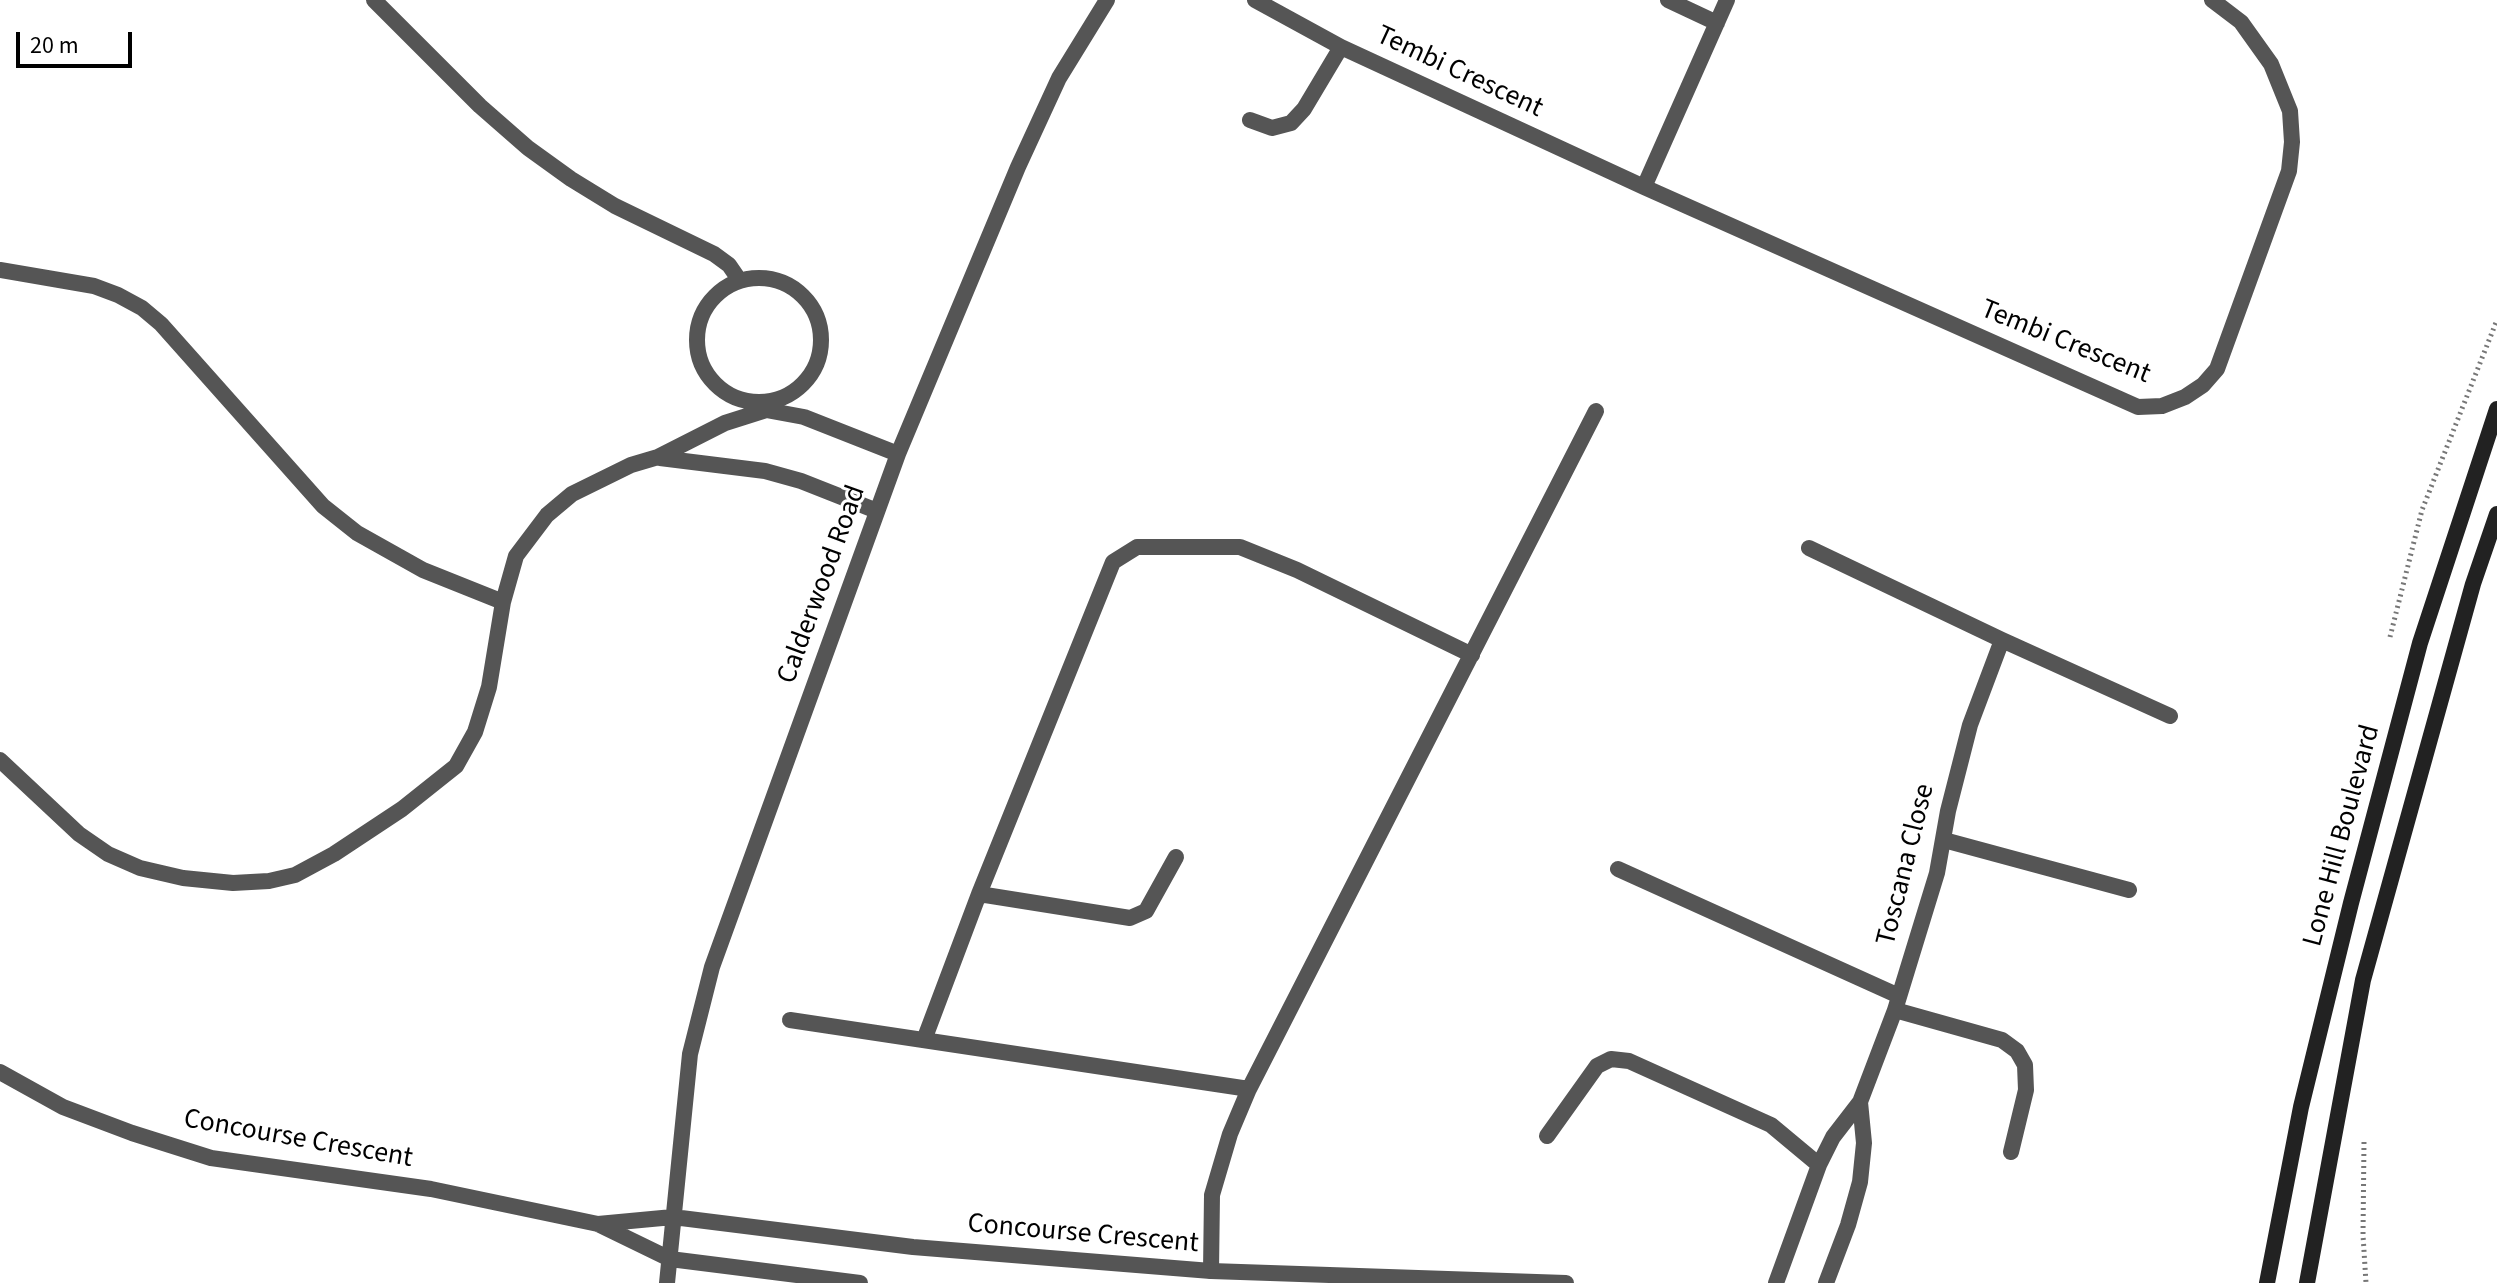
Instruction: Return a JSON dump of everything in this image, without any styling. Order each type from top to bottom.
[{"type":"street","points":[[374,0],[480,106],[528,148],[615,206],[714,254],[729,265],[740,281]]},
{"type":"street","name":"Calderwood Road","points":[[667,1283],[690,1054],[712,967],[898,454],[1018,167],[1053,91],[1107,0]]},
{"type":"street","name":"Tembi Crescent","points":[[1255,0],[1341,47],[1644,187],[2138,407],[2162,406],[2185,397],[2203,385],[2217,369],[2289,171],[2292,142],[2290,111],[2271,64],[2241,22],[2212,0]]},
{"type":"street","points":[[1668,0],[1717,23]]},
{"type":"street","points":[[1644,187],[1727,0]]},
{"type":"street","points":[[1250,120],[1272,128],[1291,123],[1304,109],[1341,47]]},
{"type":"street","points":[[0,270],[94,286],[142,308],[161,324],[323,506],[345,524],[423,570],[503,602]]},
{"type":"street","points":[[0,760],[79,834],[108,854],[140,868],[183,878],[233,883],[269,881],[295,875],[334,854],[402,809],[456,766],[475,732],[489,687],[503,602],[516,556],[547,515],[572,494],[598,480],[658,457],[725,423],[765,406],[785,397],[804,384],[817,366],[822,344],[819,321],[808,301],[792,286],[771,278],[740,281],[712,299],[701,316],[697,337],[699,358],[709,377],[724,392],[743,401],[765,406],[804,417],[898,454]]},
{"type":"street","name":"Lone Hill Boulevard","points":[[2267,1283],[2301,1107],[2351,903],[2420,643],[2497,409]]},
{"type":"street","points":[[1211,1277],[1212,1195],[1230,1134],[1249,1089],[1596,411]]},
{"type":"street","points":[[658,457],[765,471],[801,481],[877,511]]},
{"type":"street","name":"Lone Hill Boulevard","points":[[2307,1283],[2363,980],[2460,627],[2497,514]]},
{"type":"street","points":[[924,1040],[979,894],[1113,562],[1137,547],[1240,547],[1297,570],[1472,655]]},
{"type":"street","points":[[1809,548],[2170,716]]},
{"type":"street","name":"Toscana Close","points":[[1776,1283],[1819,1165],[1833,1137],[1860,1102],[1897,1003],[1929,901],[1970,725],[2002,640]]},
{"type":"street","points":[[1944,840],[2129,890]]},
{"type":"street","points":[[979,894],[1130,918],[1146,911],[1176,857]]},
{"type":"street","points":[[1618,869],[1897,1003],[2002,1040],[2017,1051],[2025,1065],[2026,1090],[2011,1152]]},
{"type":"street","points":[[790,1020],[1249,1089]]},
{"type":"street","points":[[1547,1136],[1597,1066],[1611,1059],[1629,1061],[1771,1125],[1819,1165]]},
{"type":"street","name":"Concourse Crescent","points":[[0,1072],[63,1107],[211,1158],[431,1189],[598,1224],[670,1259],[860,1283]]},
{"type":"street","name":"Toscana Close","points":[[1826,1283],[1860,1182],[1864,1143],[1860,1102]]},
{"type":"street","name":"Concourse Crescent","points":[[598,1224],[673,1217],[913,1247],[1211,1277],[1566,1283]]},
{"type":"path","points":[[2364,1132],[2366,1283]]}]
